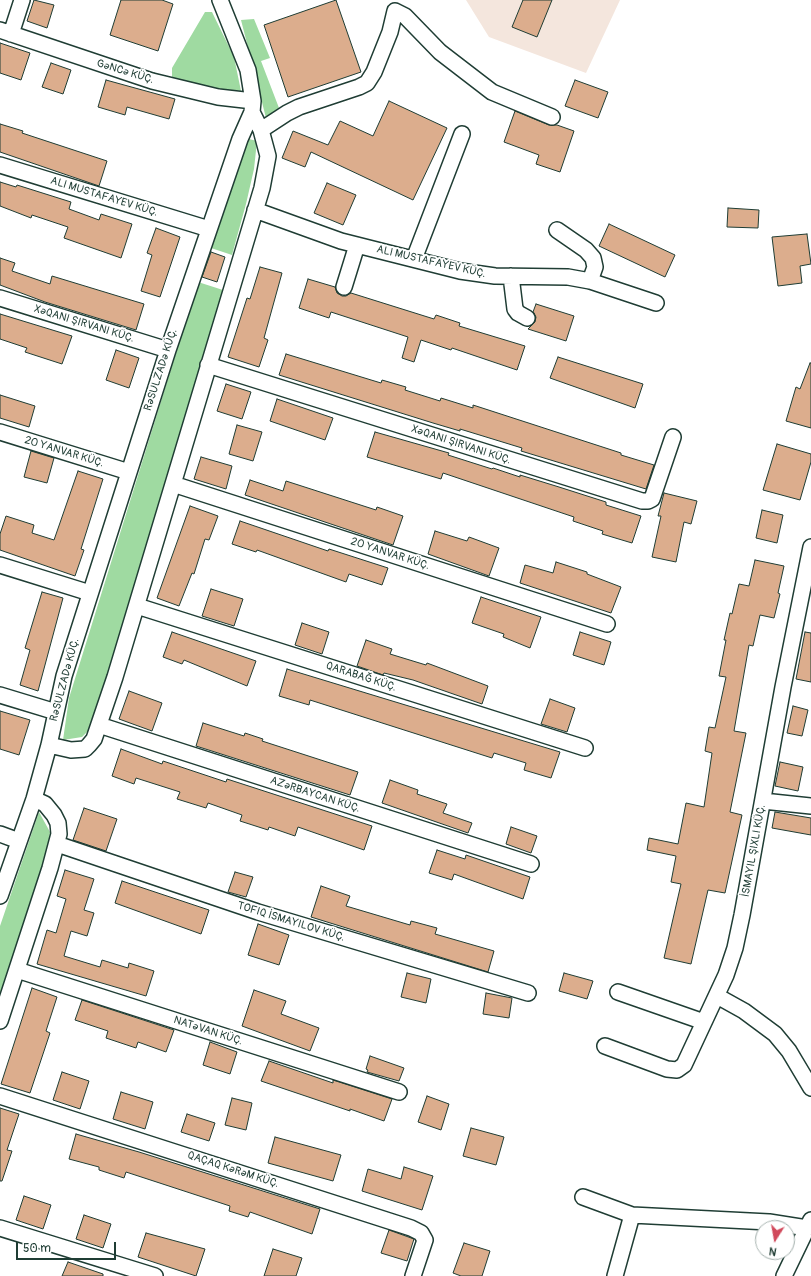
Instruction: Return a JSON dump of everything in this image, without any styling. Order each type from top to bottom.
[{"type":"street","points":[[6,32],[22,0]]},
{"type":"street","points":[[49,745],[71,750],[84,749],[94,739],[173,484],[266,171],[268,156],[261,130],[252,106],[248,70],[220,0]]},
{"type":"street","points":[[261,130],[299,107],[367,83],[374,72],[390,32],[395,11],[405,16],[440,52],[492,92],[552,117]]},
{"type":"street","name":"GƏNCƏ KÜÇ.","points":[[6,32],[152,81],[218,96],[252,106]]},
{"type":"street","name":"RƏSULZADƏ KÜÇ.","points":[[34,798],[49,745],[64,676],[90,593],[168,350],[252,106]]},
{"type":"street","points":[[414,259],[462,134]]},
{"type":"street","points":[[0,165],[209,229]]},
{"type":"street","points":[[255,210],[317,233],[357,245],[414,259],[479,274],[568,277],[590,281],[656,303]]},
{"type":"street","points":[[557,230],[586,250],[593,258],[595,267],[590,281]]},
{"type":"street","points":[[344,287],[357,245]]},
{"type":"street","points":[[511,276],[515,309],[527,318]]},
{"type":"street","name":"XƏQANI ŞIRVANI KÜÇ.","points":[[0,298],[168,350]]},
{"type":"street","name":"XƏQANI ŞIRVANI KÜÇ.","points":[[208,365],[642,501],[652,499],[673,437]]},
{"type":"street","name":"20 YANVAR KÜÇ.","points":[[0,432],[129,472]]},
{"type":"street","name":"20 YANVAR KÜÇ.","points":[[173,484],[607,624]]},
{"type":"street","points":[[605,1046],[667,1069],[677,1070],[684,1065],[717,996],[735,948],[763,801],[806,597],[811,546]]},
{"type":"street","points":[[0,565],[90,593]]},
{"type":"street","name":"QARABAĞ KÜÇ.","points":[[136,606],[585,748]]},
{"type":"street","points":[[0,695],[56,712]]},
{"type":"street","name":"AZƏRBAYCAN KÜÇ.","points":[[99,725],[531,864]]},
{"type":"street","points":[[0,896],[34,798],[45,804],[58,823],[59,834],[0,1021]]},
{"type":"street","points":[[763,801],[811,806]]},
{"type":"street","points":[[0,834],[19,841]]},
{"type":"street","points":[[57,844],[258,912],[528,993]]},
{"type":"street","name":"NATƏVAN KÜÇ.","points":[[17,970],[399,1092]]},
{"type":"street","points":[[618,992],[704,1022]]},
{"type":"street","points":[[717,996],[744,1011],[775,1034],[789,1051],[811,1088]]},
{"type":"street","name":"QAÇAQ KƏRƏM KÜÇ.","points":[[0,1096],[411,1228],[421,1233],[425,1240],[413,1276]]},
{"type":"street","points":[[583,1197],[632,1215],[809,1223],[784,1276]]},
{"type":"street","points":[[615,1276],[632,1215]]},
{"type":"street","points":[[0,1228],[155,1276]]},
{"type":"shaded area","points":[[466,0],[620,0],[586,73],[489,37]]},
{"type":"green space","points":[[205,12],[212,12],[234,57],[241,91],[208,88],[172,79],[172,68]]},
{"type":"green space","points":[[254,19],[270,58],[261,61],[279,108],[266,118],[241,20]]},
{"type":"green space","points":[[249,139],[257,141],[254,169],[232,255],[208,247]]},
{"type":"green space","points":[[198,282],[223,290],[91,728],[82,737],[63,740],[69,698]]},
{"type":"green space","points":[[39,812],[50,832],[49,844],[0,998],[0,926]]},
{"type":"building","points":[[34,0],[54,5],[47,28],[27,21]]},
{"type":"building","points":[[121,0],[162,0],[173,4],[158,51],[110,35]]},
{"type":"building","points":[[336,0],[361,72],[288,97],[264,25]]},
{"type":"building","points":[[523,0],[552,0],[537,37],[512,27]]},
{"type":"building","points":[[0,43],[30,53],[21,80],[0,73]]},
{"type":"building","points":[[51,63],[71,70],[63,94],[42,87]]},
{"type":"building","points":[[106,80],[175,99],[169,119],[127,107],[125,115],[98,107]]},
{"type":"building","points":[[575,80],[608,92],[598,118],[565,106]]},
{"type":"building","points":[[389,101],[447,128],[413,200],[311,152],[305,167],[282,158],[293,131],[328,145],[340,121],[373,136]]},
{"type":"building","points":[[515,111],[549,125],[557,125],[574,131],[560,172],[536,164],[539,155],[504,142]]},
{"type":"building","points":[[0,124],[23,131],[22,133],[107,161],[99,186],[0,152]]},
{"type":"building","points":[[0,182],[16,187],[17,185],[71,202],[69,209],[99,220],[101,214],[132,224],[121,258],[64,238],[68,227],[32,215],[31,218],[0,206]]},
{"type":"building","points":[[327,183],[356,195],[343,225],[314,213]]},
{"type":"building","points":[[728,208],[759,210],[758,228],[727,227]]},
{"type":"building","points":[[609,224],[675,255],[665,277],[599,246]]},
{"type":"building","points":[[156,228],[180,237],[160,297],[141,291],[152,255],[147,253]]},
{"type":"building","points":[[807,234],[811,264],[800,266],[802,283],[778,286],[772,237]]},
{"type":"building","points":[[211,252],[225,257],[217,282],[202,277]]},
{"type":"building","points":[[0,258],[15,263],[12,271],[50,284],[52,276],[144,304],[136,330],[45,302],[0,285]]},
{"type":"building","points":[[260,267],[282,273],[264,338],[268,340],[259,367],[228,357],[247,298],[250,299]]},
{"type":"building","points":[[308,279],[335,287],[337,293],[342,296],[346,296],[351,293],[434,319],[436,315],[460,323],[459,326],[525,346],[517,370],[452,348],[451,350],[421,340],[414,362],[402,358],[408,337],[331,312],[329,318],[299,308]]},
{"type":"building","points":[[536,304],[574,316],[566,341],[528,329],[535,322],[536,317],[533,312]]},
{"type":"building","points":[[0,314],[72,336],[62,364],[25,352],[27,348],[0,339]]},
{"type":"building","points":[[116,350],[139,358],[129,388],[106,380]]},
{"type":"building","points":[[286,354],[381,383],[382,380],[406,387],[405,390],[440,401],[441,398],[473,408],[473,405],[654,465],[646,489],[521,451],[522,448],[460,429],[460,431],[433,423],[279,375]]},
{"type":"building","points":[[558,357],[643,384],[635,408],[550,378]]},
{"type":"building","points":[[810,363],[811,428],[786,421],[796,387],[800,389]]},
{"type":"building","points":[[226,384],[251,392],[242,419],[217,411]]},
{"type":"building","points":[[0,395],[35,406],[29,427],[0,418]]},
{"type":"building","points":[[277,399],[333,418],[325,440],[270,421]]},
{"type":"building","points":[[237,425],[262,432],[253,461],[229,454]]},
{"type":"building","points":[[375,432],[449,453],[448,455],[492,469],[493,468],[520,477],[520,475],[559,487],[606,502],[606,505],[641,516],[632,543],[602,534],[603,531],[573,521],[574,517],[443,473],[441,479],[367,457]]},
{"type":"building","points":[[777,444],[811,454],[811,462],[800,500],[763,490]]},
{"type":"building","points":[[31,451],[54,458],[47,483],[24,477]]},
{"type":"building","points":[[201,457],[232,466],[226,489],[194,479]]},
{"type":"building","points":[[78,471],[103,479],[81,549],[84,550],[75,576],[0,550],[0,534],[6,516],[34,525],[32,533],[54,540]]},
{"type":"building","points":[[250,480],[283,491],[286,481],[376,510],[377,507],[403,516],[393,545],[245,495]]},
{"type":"building","points":[[664,493],[697,501],[691,524],[684,522],[676,562],[652,557],[661,516],[658,516]]},
{"type":"building","points":[[190,506],[218,516],[209,540],[205,539],[194,574],[192,573],[179,606],[157,598]]},
{"type":"building","points":[[762,510],[783,515],[777,543],[756,538]]},
{"type":"building","points":[[240,521],[328,551],[329,549],[388,568],[382,585],[349,574],[346,582],[257,550],[256,552],[232,544]]},
{"type":"building","points":[[435,531],[467,541],[469,537],[499,548],[489,576],[428,554]]},
{"type":"building","points":[[755,560],[784,566],[778,593],[780,594],[774,618],[760,615],[753,646],[749,645],[734,731],[746,733],[730,812],[742,815],[725,893],[708,890],[691,964],[664,958],[681,884],[671,882],[676,856],[647,850],[649,838],[678,844],[686,803],[704,807],[712,753],[705,751],[709,727],[715,728],[726,677],[719,676],[726,640],[724,640],[739,584],[749,586]]},
{"type":"building","points":[[556,562],[587,572],[587,574],[621,587],[611,613],[520,583],[525,565],[553,573]]},
{"type":"building","points":[[211,589],[243,599],[234,626],[202,616]]},
{"type":"building","points":[[42,592],[63,598],[38,691],[20,685],[30,650],[25,648]]},
{"type":"building","points":[[481,597],[541,617],[530,648],[503,637],[504,634],[472,623]]},
{"type":"building","points":[[302,623],[329,632],[322,654],[295,645]]},
{"type":"building","points":[[172,632],[256,661],[247,686],[184,660],[182,664],[163,657]]},
{"type":"building","points":[[580,632],[611,642],[604,665],[573,655]]},
{"type":"building","points":[[805,632],[811,633],[811,682],[796,679]]},
{"type":"building","points":[[366,640],[392,649],[390,654],[426,665],[427,663],[488,686],[482,704],[413,680],[384,673],[383,675],[357,666]]},
{"type":"building","points":[[287,669],[560,752],[551,778],[524,770],[526,763],[494,753],[492,758],[310,700],[309,705],[279,696]]},
{"type":"building","points":[[129,691],[162,703],[152,731],[119,719]]},
{"type":"building","points":[[550,699],[575,708],[567,732],[541,724]]},
{"type":"building","points":[[793,706],[808,710],[802,736],[787,733]]},
{"type":"building","points":[[0,711],[30,720],[19,755],[0,749]]},
{"type":"building","points":[[203,723],[244,736],[245,733],[263,739],[262,741],[358,772],[350,795],[196,746]]},
{"type":"building","points":[[121,749],[162,764],[163,761],[226,782],[227,779],[372,826],[364,850],[298,827],[295,836],[269,827],[268,830],[240,821],[242,815],[208,803],[206,808],[177,799],[180,792],[136,778],[134,784],[112,776]]},
{"type":"building","points":[[780,762],[803,767],[798,791],[775,786]]},
{"type":"building","points":[[390,780],[418,790],[417,794],[447,804],[443,813],[472,823],[468,833],[382,803]]},
{"type":"building","points":[[84,808],[117,819],[106,851],[73,840]]},
{"type":"building","points":[[775,812],[811,818],[811,835],[772,828]]},
{"type":"building","points":[[511,827],[537,836],[531,853],[506,844]]},
{"type":"building","points":[[437,850],[465,859],[466,855],[530,877],[523,899],[454,874],[452,880],[429,873]]},
{"type":"building","points":[[65,870],[94,879],[84,910],[94,913],[87,936],[71,931],[64,956],[100,967],[102,960],[128,968],[129,963],[154,971],[146,996],[37,964],[47,930],[56,933],[66,899],[57,896]]},
{"type":"building","points":[[235,872],[253,877],[246,897],[228,892]]},
{"type":"building","points":[[122,881],[209,910],[201,934],[115,903]]},
{"type":"building","points":[[321,886],[350,896],[346,906],[410,925],[411,921],[437,928],[435,934],[494,951],[488,972],[311,917]]},
{"type":"building","points":[[258,924],[289,935],[279,965],[248,955]]},
{"type":"building","points":[[407,973],[431,979],[426,1003],[401,997]]},
{"type":"building","points":[[564,973],[593,981],[587,999],[559,991]]},
{"type":"building","points":[[32,988],[57,997],[46,1031],[50,1033],[30,1093],[1,1084]]},
{"type":"building","points":[[254,990],[286,1001],[281,1014],[319,1028],[310,1051],[242,1026]]},
{"type":"building","points":[[486,993],[512,998],[509,1018],[483,1014]]},
{"type":"building","points":[[82,1000],[174,1030],[166,1052],[138,1042],[136,1048],[106,1038],[108,1031],[75,1020]]},
{"type":"building","points":[[210,1042],[237,1052],[230,1074],[203,1065]]},
{"type":"building","points":[[370,1056],[404,1068],[399,1081],[367,1072],[368,1070],[366,1069]]},
{"type":"building","points":[[269,1061],[333,1083],[333,1080],[392,1099],[384,1121],[261,1081]]},
{"type":"building","points":[[62,1072],[89,1081],[80,1109],[53,1100]]},
{"type":"building","points":[[121,1092],[153,1102],[145,1129],[113,1119]]},
{"type":"building","points":[[427,1096],[449,1104],[441,1130],[418,1122]]},
{"type":"building","points":[[232,1098],[252,1103],[246,1130],[225,1125]]},
{"type":"building","points":[[0,1108],[19,1114],[7,1150],[12,1151],[2,1181],[0,1181]]},
{"type":"building","points":[[187,1114],[215,1123],[209,1141],[181,1132]]},
{"type":"building","points":[[471,1128],[504,1137],[496,1165],[463,1156]]},
{"type":"building","points":[[76,1134],[139,1152],[320,1209],[312,1234],[250,1212],[248,1217],[229,1211],[230,1206],[126,1172],[124,1178],[99,1170],[99,1167],[69,1159]]},
{"type":"building","points":[[275,1137],[341,1155],[333,1181],[268,1163]]},
{"type":"building","points":[[404,1167],[433,1176],[422,1210],[362,1191],[368,1169],[401,1179]]},
{"type":"building","points":[[24,1196],[51,1205],[43,1229],[16,1220]]},
{"type":"building","points":[[84,1215],[111,1224],[103,1248],[76,1239]]},
{"type":"building","points":[[389,1230],[414,1239],[407,1261],[381,1253]]},
{"type":"building","points":[[146,1233],[205,1249],[196,1276],[138,1257]]},
{"type":"building","points":[[464,1243],[490,1251],[482,1276],[461,1276],[453,1273]]},
{"type":"building","points":[[273,1249],[302,1258],[296,1276],[264,1276]]},
{"type":"building","points":[[68,1262],[103,1274],[103,1276],[62,1276]]}]
